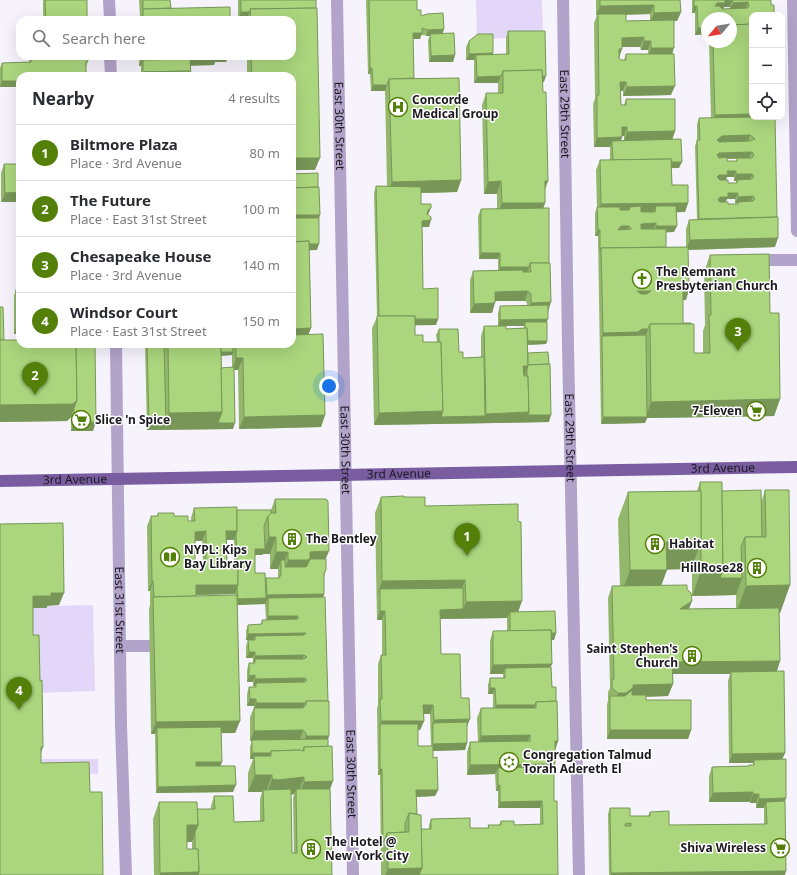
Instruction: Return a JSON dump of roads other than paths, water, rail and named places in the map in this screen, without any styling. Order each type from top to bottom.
[{"type":"main road","name":"3rd Avenue","points":[[0,481],[797,468]]},
{"type":"street","points":[[109,0],[110,16]]},
{"type":"street","name":"East 30th Street","points":[[337,0],[353,875]]},
{"type":"street","name":"East 29th Street","points":[[563,0],[568,346],[572,471],[579,875]]},
{"type":"street","points":[[793,0],[797,231]]},
{"type":"street","points":[[110,60],[111,72]]},
{"type":"street","points":[[739,260],[797,260]]},
{"type":"street","name":"East 31st Street","points":[[116,348],[120,646],[126,875]]},
{"type":"street","points":[[120,646],[150,646]]},
{"type":"place","name":"Concorde Medical Group","points":[[398,107]]},
{"type":"place","name":"The Remnant Presbyterian Church","points":[[642,279]]},
{"type":"place","name":"Chesapeake House","points":[[738,351]]},
{"type":"place","name":"The Future","points":[[35,395]]},
{"type":"place","name":"7-Eleven","points":[[756,411]]},
{"type":"place","name":"Slice 'n Spice","points":[[81,420]]},
{"type":"place","name":"The Bentley","points":[[292,539]]},
{"type":"place","name":"Habitat","points":[[655,544]]},
{"type":"place","name":"Biltmore Plaza","points":[[467,556]]},
{"type":"place","name":"NYPL: Kips Bay Library","points":[[170,557]]},
{"type":"place","name":"HillRose28","points":[[757,568]]},
{"type":"place","name":"Saint Stephen's Church","points":[[692,656]]},
{"type":"place","name":"Windsor Court","points":[[19,710]]},
{"type":"place","name":"Congregation Talmud Torah Adereth El","points":[[509,762]]},
{"type":"place","name":"Shiva Wireless","points":[[780,848]]},
{"type":"place","name":"The Hotel @ New York City","points":[[311,849]]}]
